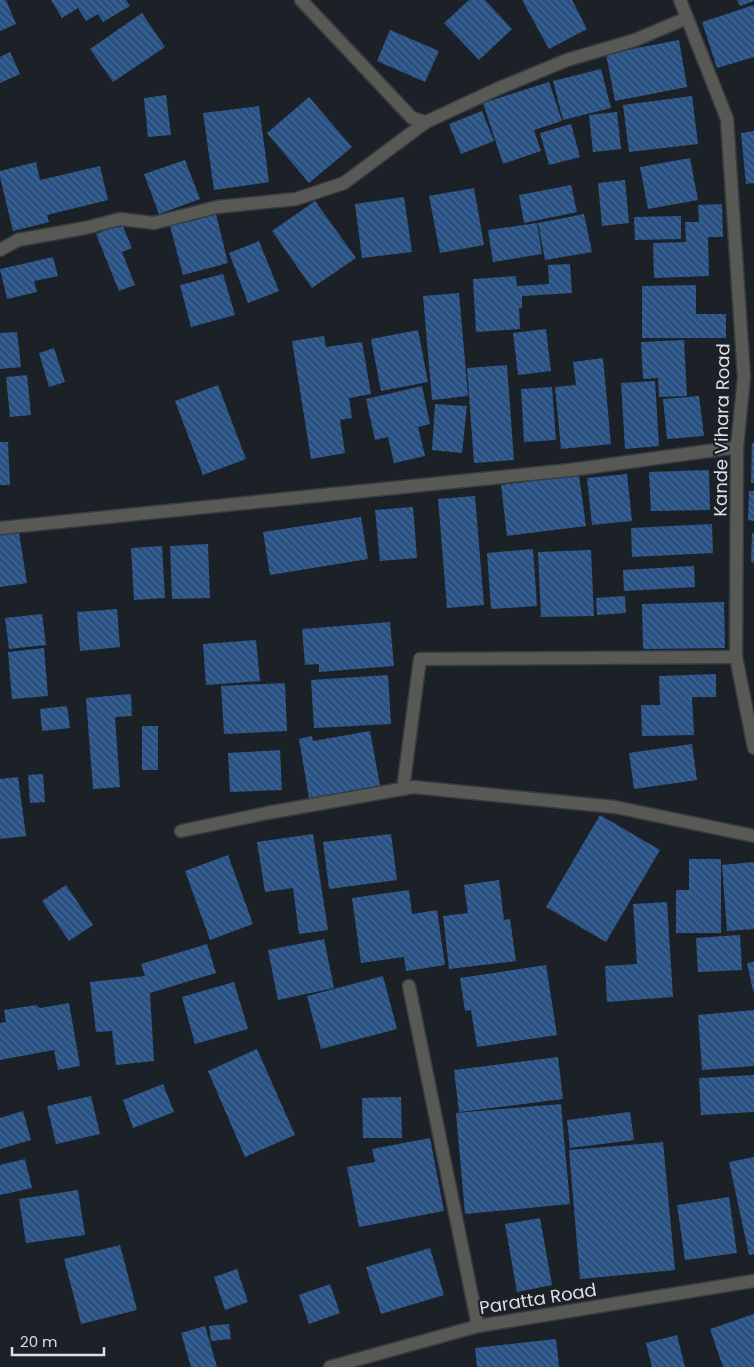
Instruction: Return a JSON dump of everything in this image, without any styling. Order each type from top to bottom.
[{"type":"street","points":[[301,0],[412,118],[426,122]]},
{"type":"street","name":"Kande Vihara Road","points":[[680,0],[727,119],[749,377],[737,447],[736,657],[754,748]]},
{"type":"street","points":[[0,250],[18,240],[84,228],[120,219],[154,223],[217,207],[296,199],[344,183],[426,122],[497,89],[558,64],[635,40],[687,18]]},
{"type":"street","points":[[0,528],[552,472],[737,447]]},
{"type":"street","points":[[404,789],[420,659],[736,657]]},
{"type":"street","points":[[181,831],[267,813],[413,787],[615,807],[754,836]]},
{"type":"street","points":[[409,986],[478,1326]]},
{"type":"street","name":"Paratta Road","points":[[330,1367],[478,1326],[754,1281]]},
{"type":"building","points":[[0,0],[6,0],[16,24],[0,31]]},
{"type":"building","points":[[51,0],[126,0],[130,6],[103,22],[98,14],[86,21],[78,8],[62,18]]},
{"type":"building","points":[[469,0],[485,0],[512,29],[479,60],[444,23]]},
{"type":"building","points":[[522,0],[572,0],[587,29],[549,49]]},
{"type":"building","points":[[737,0],[754,0],[754,1],[740,6]]},
{"type":"building","points":[[754,5],[754,57],[717,68],[702,22]]},
{"type":"building","points":[[142,13],[165,47],[113,82],[90,49]]},
{"type":"building","points":[[390,30],[439,51],[425,82],[377,61]]},
{"type":"building","points":[[679,40],[687,87],[615,101],[606,54]]},
{"type":"building","points":[[10,52],[20,74],[0,83],[0,57]]},
{"type":"building","points":[[601,69],[611,108],[563,120],[553,81]]},
{"type":"building","points":[[549,82],[562,121],[534,130],[541,151],[503,164],[483,103]]},
{"type":"building","points":[[166,95],[171,135],[148,137],[144,98]]},
{"type":"building","points":[[692,96],[698,144],[629,152],[623,105]]},
{"type":"building","points":[[309,97],[352,147],[309,183],[267,133]]},
{"type":"building","points":[[259,106],[269,182],[214,190],[203,113]]},
{"type":"building","points":[[482,111],[494,141],[461,154],[449,124]]},
{"type":"building","points":[[617,112],[621,149],[593,152],[589,115]]},
{"type":"building","points":[[571,124],[580,157],[549,165],[540,133]]},
{"type":"building","points":[[754,131],[754,183],[746,184],[741,133]]},
{"type":"building","points":[[690,158],[698,200],[648,209],[640,167]]},
{"type":"building","points":[[185,160],[200,199],[159,214],[144,174]]},
{"type":"building","points":[[36,162],[40,180],[100,166],[108,200],[47,215],[49,222],[13,231],[0,171]]},
{"type":"building","points":[[625,180],[629,223],[602,226],[598,183]]},
{"type":"building","points":[[571,185],[577,212],[524,223],[519,195]]},
{"type":"building","points":[[474,188],[484,245],[440,253],[429,196]]},
{"type":"building","points":[[404,197],[412,252],[362,258],[355,204]]},
{"type":"building","points":[[315,201],[356,258],[312,288],[272,231]]},
{"type":"building","points":[[722,204],[723,237],[708,237],[709,276],[654,278],[653,243],[686,242],[685,222],[699,222],[698,205]]},
{"type":"building","points":[[216,214],[228,263],[183,275],[170,226]]},
{"type":"building","points":[[584,214],[592,252],[545,260],[538,223]]},
{"type":"building","points":[[681,216],[681,239],[635,240],[634,217]]},
{"type":"building","points":[[537,223],[542,254],[493,262],[488,230]]},
{"type":"building","points":[[122,224],[132,248],[122,252],[135,285],[119,291],[96,234]]},
{"type":"building","points":[[259,241],[279,291],[248,303],[229,253]]},
{"type":"building","points":[[53,257],[58,276],[34,281],[37,292],[7,299],[0,269]]},
{"type":"building","points":[[570,264],[572,293],[522,296],[522,308],[519,308],[520,329],[476,332],[473,279],[516,276],[517,286],[549,284],[548,265]]},
{"type":"building","points":[[223,274],[235,315],[191,327],[180,285]]},
{"type":"building","points":[[696,285],[696,314],[726,314],[726,338],[642,338],[642,286]]},
{"type":"building","points":[[459,293],[468,396],[432,400],[423,296]]},
{"type":"building","points":[[546,329],[551,371],[518,375],[513,333]]},
{"type":"building","points":[[418,330],[428,382],[381,391],[371,339]]},
{"type":"building","points":[[17,332],[21,367],[0,369],[0,333]]},
{"type":"building","points":[[324,336],[326,347],[362,342],[371,394],[349,398],[352,418],[340,420],[345,453],[311,459],[292,341]]},
{"type":"building","points":[[684,340],[687,396],[659,397],[658,378],[643,379],[641,342]]},
{"type":"building","points":[[54,348],[65,382],[49,387],[39,353]]},
{"type":"building","points":[[603,358],[611,444],[561,449],[555,387],[576,385],[573,362]]},
{"type":"building","points":[[507,365],[514,460],[474,463],[467,368]]},
{"type":"building","points":[[27,375],[31,415],[10,417],[6,377]]},
{"type":"building","points":[[655,381],[659,446],[625,449],[621,383]]},
{"type":"building","points":[[218,385],[246,459],[203,475],[175,401]]},
{"type":"building","points":[[422,386],[430,424],[418,427],[425,456],[394,463],[388,437],[375,440],[366,399]]},
{"type":"building","points":[[552,387],[556,440],[524,442],[521,389]]},
{"type":"building","points":[[699,396],[704,436],[667,439],[663,399]]},
{"type":"building","points":[[435,404],[467,406],[462,453],[432,450]]},
{"type":"building","points":[[0,442],[8,442],[10,485],[0,485]]},
{"type":"building","points":[[752,443],[754,443],[754,483],[751,483]]},
{"type":"building","points":[[709,470],[710,510],[651,511],[649,472]]},
{"type":"building","points":[[627,474],[632,521],[592,525],[587,478]]},
{"type":"building","points":[[579,475],[586,526],[507,536],[501,485]]},
{"type":"building","points":[[749,491],[754,491],[754,521],[748,520]]},
{"type":"building","points":[[475,496],[484,605],[447,608],[438,499]]},
{"type":"building","points":[[413,507],[417,558],[380,561],[375,510]]},
{"type":"building","points":[[361,517],[368,559],[270,575],[263,532]]},
{"type":"building","points":[[712,524],[713,553],[632,557],[631,528]]},
{"type":"building","points":[[19,533],[27,583],[0,587],[0,535]]},
{"type":"building","points":[[752,533],[754,533],[754,563],[751,562]]},
{"type":"building","points":[[208,544],[210,598],[172,599],[170,546]]},
{"type":"building","points":[[162,546],[165,598],[134,600],[131,548]]},
{"type":"building","points":[[533,549],[537,606],[491,609],[487,553]]},
{"type":"building","points":[[591,550],[594,616],[541,617],[538,552]]},
{"type":"building","points":[[694,566],[695,587],[624,591],[623,570]]},
{"type":"building","points":[[625,596],[626,613],[597,615],[596,598]]},
{"type":"building","points":[[724,602],[725,648],[643,649],[642,604]]},
{"type":"building","points":[[117,609],[120,647],[80,651],[77,612]]},
{"type":"building","points":[[42,614],[46,645],[9,649],[5,618]]},
{"type":"building","points":[[390,622],[394,666],[319,672],[319,664],[305,665],[302,629]]},
{"type":"building","points":[[256,640],[260,681],[206,685],[203,644]]},
{"type":"building","points":[[44,648],[48,696],[12,699],[8,652]]},
{"type":"building","points":[[716,674],[716,697],[692,697],[694,735],[642,736],[641,705],[660,705],[659,676]]},
{"type":"building","points":[[388,675],[391,724],[314,728],[311,680]]},
{"type":"building","points":[[285,683],[287,731],[224,734],[221,686]]},
{"type":"building","points":[[131,694],[132,716],[115,717],[120,787],[93,789],[86,698]]},
{"type":"building","points":[[67,706],[70,728],[42,731],[40,709]]},
{"type":"building","points":[[142,726],[158,726],[158,770],[142,770]]},
{"type":"building","points":[[370,731],[381,791],[310,804],[299,739],[312,736],[313,741]]},
{"type":"building","points":[[692,744],[697,780],[634,789],[629,753]]},
{"type":"building","points":[[280,750],[282,790],[230,792],[228,753]]},
{"type":"building","points":[[43,774],[45,802],[30,803],[28,775]]},
{"type":"building","points":[[18,777],[26,836],[0,839],[0,779]]},
{"type":"building","points":[[600,815],[660,850],[606,942],[546,907]]},
{"type":"building","points":[[313,834],[328,930],[299,934],[293,888],[265,892],[257,842]]},
{"type":"building","points":[[391,834],[397,880],[329,889],[323,842]]},
{"type":"building","points":[[228,855],[253,924],[210,940],[185,871]]},
{"type":"building","points":[[689,859],[721,859],[721,933],[676,933],[676,890],[689,890]]},
{"type":"building","points":[[754,862],[754,929],[727,931],[722,865]]},
{"type":"building","points":[[499,880],[504,920],[510,919],[516,961],[449,969],[443,916],[468,913],[464,885]]},
{"type":"building","points":[[66,885],[93,925],[69,941],[42,901]]},
{"type":"building","points":[[409,890],[412,914],[437,910],[445,965],[406,971],[404,957],[361,963],[352,898]]},
{"type":"building","points":[[667,902],[673,997],[607,1002],[605,966],[637,964],[633,904]]},
{"type":"building","points":[[740,935],[742,970],[698,972],[696,938]]},
{"type":"building","points":[[324,939],[334,988],[278,1000],[268,950]]},
{"type":"building","points":[[207,944],[216,973],[150,993],[154,1061],[116,1065],[112,1031],[96,1032],[90,982],[145,976],[141,964]]},
{"type":"building","points":[[754,962],[754,991],[753,991],[747,963]]},
{"type":"building","points":[[546,965],[557,1035],[477,1047],[471,1010],[465,1011],[460,978]]},
{"type":"building","points":[[383,976],[397,1029],[321,1049],[307,996]]},
{"type":"building","points":[[234,982],[248,1029],[195,1044],[182,997]]},
{"type":"building","points":[[69,1003],[80,1066],[58,1070],[54,1050],[0,1060],[0,1023],[6,1022],[4,1010],[36,1005],[40,1008]]},
{"type":"building","points":[[754,1010],[754,1066],[702,1070],[698,1015]]},
{"type":"building","points":[[257,1049],[295,1135],[245,1157],[208,1071]]},
{"type":"building","points":[[558,1057],[563,1099],[459,1112],[454,1070]]},
{"type":"building","points":[[754,1075],[754,1112],[701,1115],[699,1078]]},
{"type":"building","points":[[163,1084],[174,1112],[133,1128],[123,1100]]},
{"type":"building","points":[[91,1096],[100,1134],[56,1144],[47,1106]]},
{"type":"building","points":[[401,1097],[402,1138],[363,1138],[362,1098]]},
{"type":"building","points":[[561,1104],[570,1204],[465,1214],[456,1113]]},
{"type":"building","points":[[23,1111],[31,1140],[0,1149],[0,1118]]},
{"type":"building","points":[[630,1112],[634,1140],[570,1148],[567,1120]]},
{"type":"building","points":[[430,1138],[444,1211],[359,1227],[347,1167],[375,1162],[372,1149]]},
{"type":"building","points":[[663,1142],[675,1270],[580,1279],[569,1150]]},
{"type":"building","points":[[754,1157],[754,1254],[749,1255],[729,1162]]},
{"type":"building","points":[[25,1159],[32,1188],[0,1195],[0,1165]]},
{"type":"building","points":[[78,1190],[85,1235],[26,1243],[19,1199]]},
{"type":"building","points":[[729,1197],[737,1253],[685,1260],[677,1205]]},
{"type":"building","points":[[540,1218],[552,1285],[517,1292],[505,1224]]},
{"type":"building","points":[[120,1245],[137,1310],[81,1324],[64,1259]]},
{"type":"building","points":[[430,1248],[444,1295],[381,1314],[366,1267]]},
{"type":"building","points":[[237,1269],[248,1302],[225,1310],[214,1277]]},
{"type":"building","points":[[330,1284],[340,1313],[309,1324],[299,1295]]},
{"type":"building","points":[[754,1314],[754,1367],[723,1367],[710,1329]]},
{"type":"building","points":[[229,1324],[231,1339],[211,1341],[209,1326]]},
{"type":"building","points":[[205,1326],[217,1367],[191,1367],[181,1333]]},
{"type":"building","points":[[677,1335],[685,1367],[652,1367],[646,1343]]},
{"type":"building","points":[[556,1339],[559,1367],[477,1367],[475,1348]]}]
